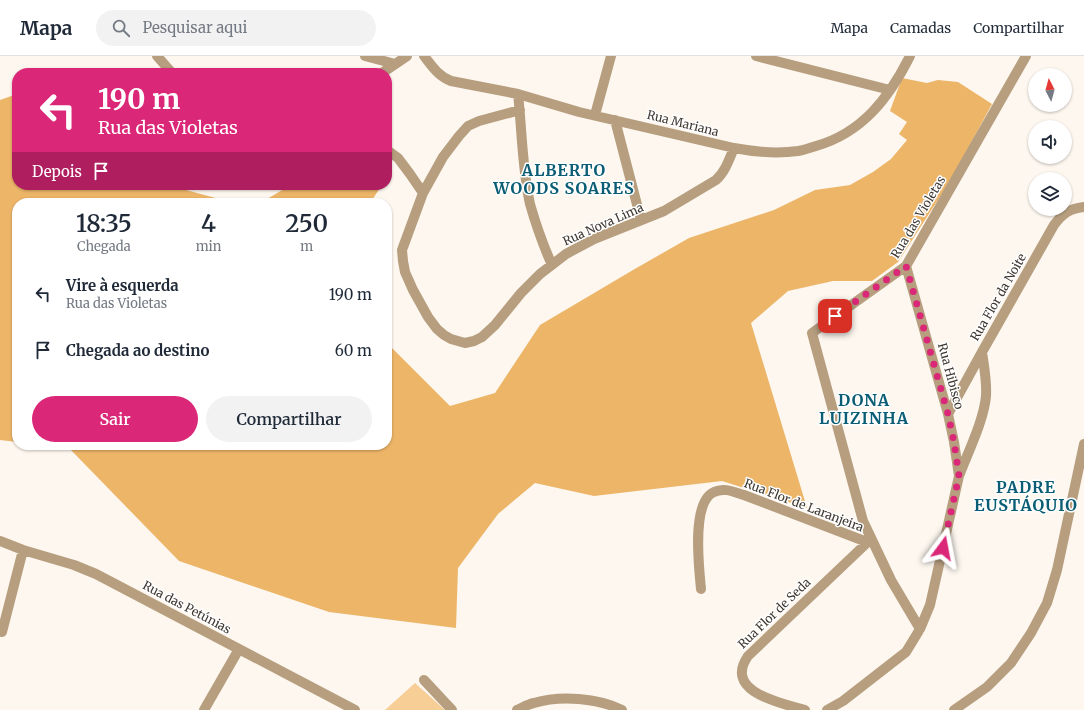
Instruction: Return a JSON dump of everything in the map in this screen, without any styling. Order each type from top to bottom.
[{"type":"street","points":[[157,56],[168,68]]},
{"type":"street","points":[[366,56],[395,64]]},
{"type":"street","points":[[389,68],[407,56]]},
{"type":"street","name":"Rua Mariana","points":[[424,56],[438,74],[451,81],[518,94],[579,112],[734,148],[759,152],[799,151],[826,143],[858,126],[876,109],[890,90],[910,56]]},
{"type":"street","points":[[595,115],[611,56]]},
{"type":"street","points":[[756,56],[890,90]]},
{"type":"street","name":"Rua das Violetas","points":[[920,629],[869,541],[812,333],[906,266],[1026,56]]},
{"type":"street","points":[[518,94],[525,170],[530,203],[544,249],[552,265]]},
{"type":"street","points":[[392,154],[398,158],[423,193],[443,157],[468,126],[479,121],[520,110]]},
{"type":"street","points":[[615,120],[641,220]]},
{"type":"street","name":"Rua Nova Lima","points":[[423,193],[402,250],[405,272],[428,317],[437,328],[451,339],[465,343],[482,337],[495,325],[520,293],[540,274],[566,254],[594,240],[664,211],[716,180],[721,176],[734,148]]},
{"type":"street","name":"Rua Flor da Noite","points":[[948,414],[1054,225],[1066,212],[1084,207]]},
{"type":"street","name":"Rua Hibisco","points":[[827,710],[843,701],[906,652],[920,629],[930,605],[959,476],[948,414],[906,266]]},
{"type":"street","points":[[959,476],[982,418],[986,396],[982,352]]},
{"type":"street","points":[[954,710],[987,687],[1011,663],[1031,633],[1047,603],[1057,570],[1084,444]]},
{"type":"street","name":"Rua Flor de Laranjeira","points":[[701,589],[698,545],[700,513],[708,496],[712,492],[719,490],[726,490],[744,495],[869,541]]},
{"type":"street","name":"Rua das Petúnias","points":[[0,541],[23,550],[74,565],[96,574],[355,710]]},
{"type":"street","name":"Rua Flor de Seda","points":[[805,710],[777,702],[751,690],[741,675],[742,667],[748,656],[869,541]]},
{"type":"street","points":[[2,632],[23,550]]},
{"type":"street","points":[[205,709],[239,649]]},
{"type":"street","points":[[424,680],[452,710]]},
{"type":"street","points":[[517,710],[534,703],[554,699],[574,699],[602,703],[622,710]]},
{"type":"shaded area","points":[[902,78],[927,83],[938,80],[958,82],[992,104],[952,178],[898,262],[872,281],[833,281],[788,291],[751,323],[807,508],[722,481],[594,496],[535,483],[498,514],[458,568],[456,628],[329,612],[179,561],[71,450],[392,450],[392,348],[450,406],[495,393],[540,325],[633,270],[689,238],[774,210],[815,190],[850,185],[873,172],[891,159],[907,140],[899,134],[907,122],[890,111]]},
{"type":"shaded area","points":[[12,96],[12,190],[186,190],[216,198],[12,198],[12,441],[0,440],[0,100]]},
{"type":"shaded area","points":[[282,190],[379,190],[373,198],[269,198]]},
{"type":"shaded area","points":[[415,683],[445,710],[385,710]]},
{"type":"district","name":"ALBERTO WOODS SOARES","points":[[564,179]]},
{"type":"district","name":"DONA LUIZINHA","points":[[864,409]]},
{"type":"district","name":"PADRE EUSTÁQUIO","points":[[1026,496]]},
{"type":"route","points":[[835,316],[906,266],[948,414],[959,476],[943,548]]}]
